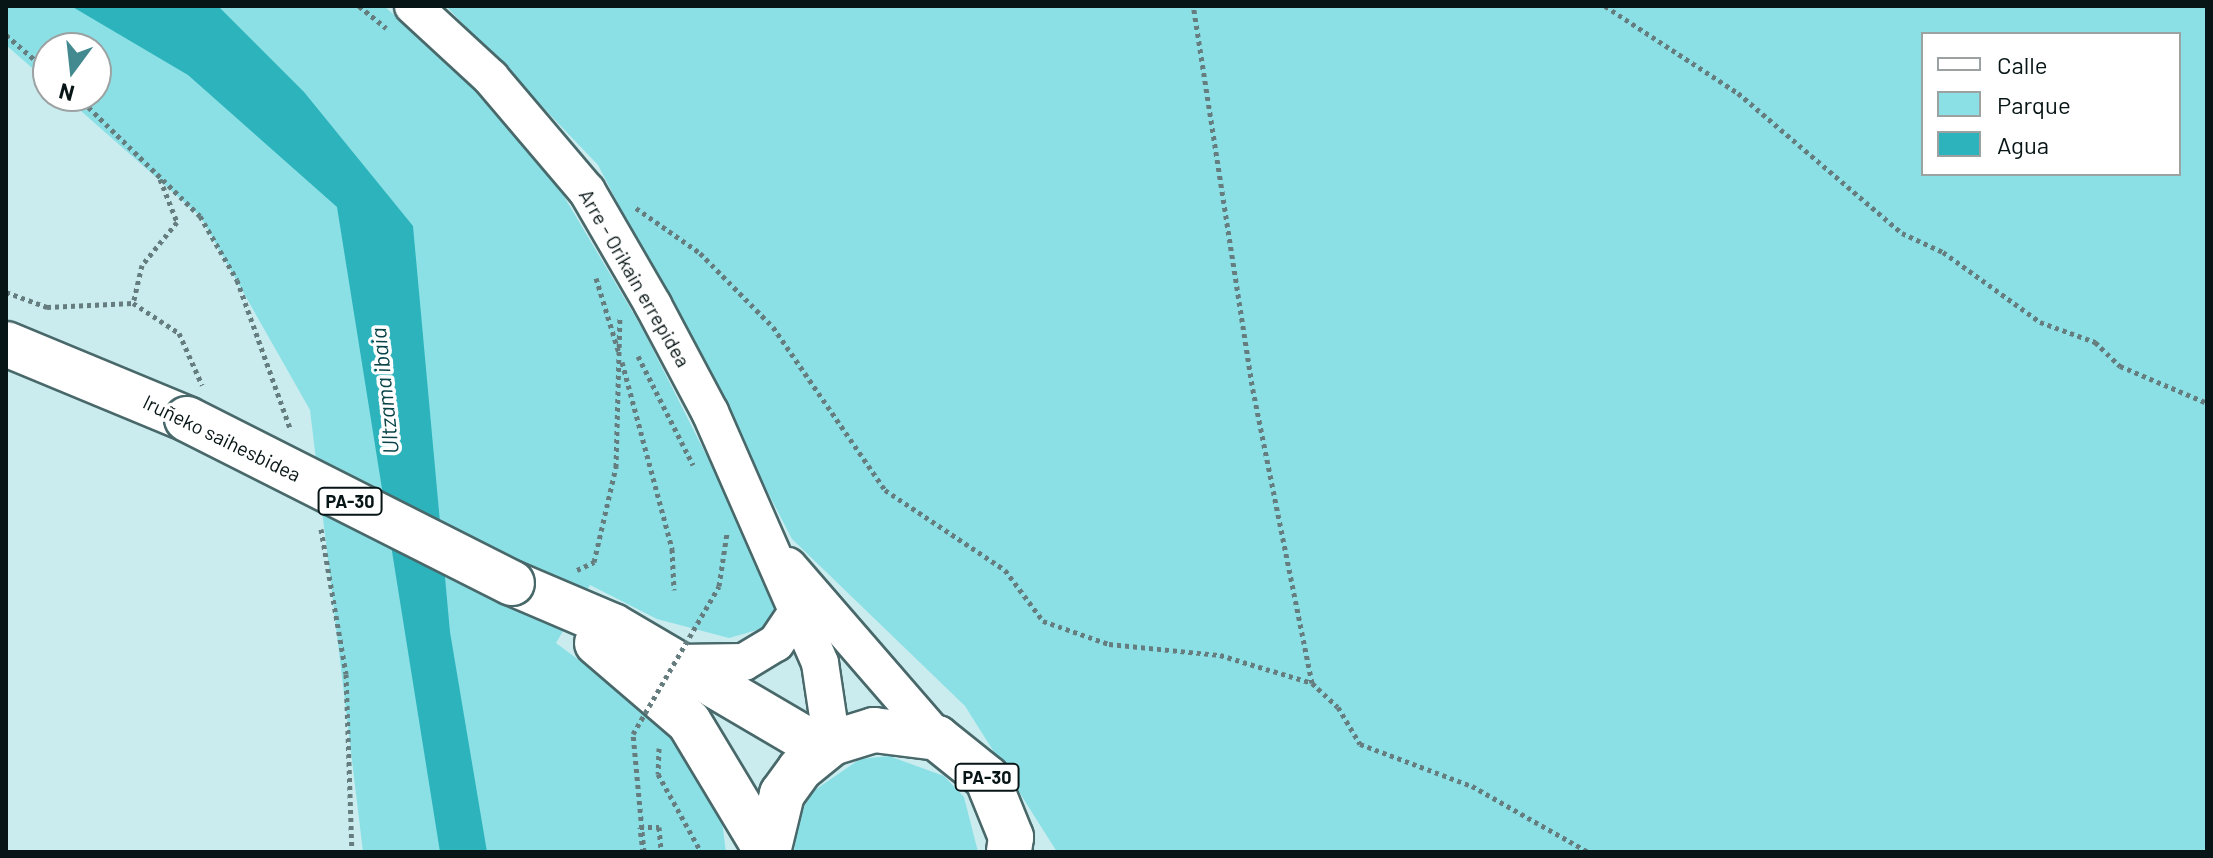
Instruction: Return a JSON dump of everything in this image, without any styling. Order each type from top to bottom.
[{"type":"highway","name":"Iruñeko saihesbidea","points":[[6,344],[197,408],[512,583],[563,590],[613,626],[828,746]]},
{"type":"highway","name":"Iruñeko saihesbidea","points":[[563,590],[689,722],[768,852]]},
{"type":"highway","name":"PA-30","points":[[768,852],[782,794],[828,746],[874,730],[937,738],[987,778],[1015,847]]},
{"type":"main road","name":"Arre - Orikain errepidea","points":[[413,6],[491,78],[598,210],[710,412],[773,550],[820,663],[828,746]]},
{"type":"main road","name":"Arre - Orikain errepidea","points":[[773,550],[937,738]]},
{"type":"main road","points":[[678,663],[744,662],[776,643],[797,612]]},
{"type":"path","points":[[359,6],[400,40]]},
{"type":"path","points":[[1193,6],[1252,385],[1312,683]]},
{"type":"path","points":[[1605,6],[1738,93],[1902,233],[1943,252],[2040,322],[2095,342],[2120,366],[2207,403]]},
{"type":"path","points":[[6,35],[32,57]]},
{"type":"path","points":[[94,112],[200,216],[237,280],[292,434]]},
{"type":"path","points":[[133,303],[142,265],[177,222],[174,200],[152,167]]},
{"type":"path","points":[[598,210],[615,197],[700,253],[819,384],[885,490],[916,518],[1005,570],[1043,621],[1109,644],[1220,655],[1312,683],[1338,707],[1360,744],[1472,786],[1588,852]]},
{"type":"path","points":[[627,335],[595,273],[672,549],[674,590]]},
{"type":"path","points":[[6,292],[47,307],[133,303],[179,333],[197,408]]},
{"type":"path","points":[[635,349],[699,477]]},
{"type":"path","points":[[563,590],[594,562],[616,467],[621,359]]},
{"type":"path","points":[[318,519],[346,674],[352,852]]},
{"type":"path","points":[[644,852],[633,734],[719,586],[727,533],[720,519]]},
{"type":"path","points":[[660,743],[658,774],[701,852]]},
{"type":"path","points":[[644,852],[640,827],[659,827],[661,852]]},
{"type":"green space","points":[[6,6],[384,6],[465,77],[549,171],[642,328],[780,601],[764,628],[729,638],[657,619],[590,585],[556,643],[677,733],[720,807],[726,852],[363,852],[310,410],[200,216],[82,112],[112,112],[112,32],[32,32],[32,68],[6,45]]},
{"type":"green space","points":[[446,6],[2207,6],[2207,852],[1057,852],[965,706],[792,539],[598,165]]},
{"type":"green space","points":[[889,756],[944,776],[964,797],[978,852],[794,852],[798,819],[812,792],[860,759]]},
{"type":"water","name":"Ultzama ibaia","points":[[71,6],[218,6],[304,92],[413,226],[450,632],[487,852],[440,852],[337,207],[188,75]]}]
